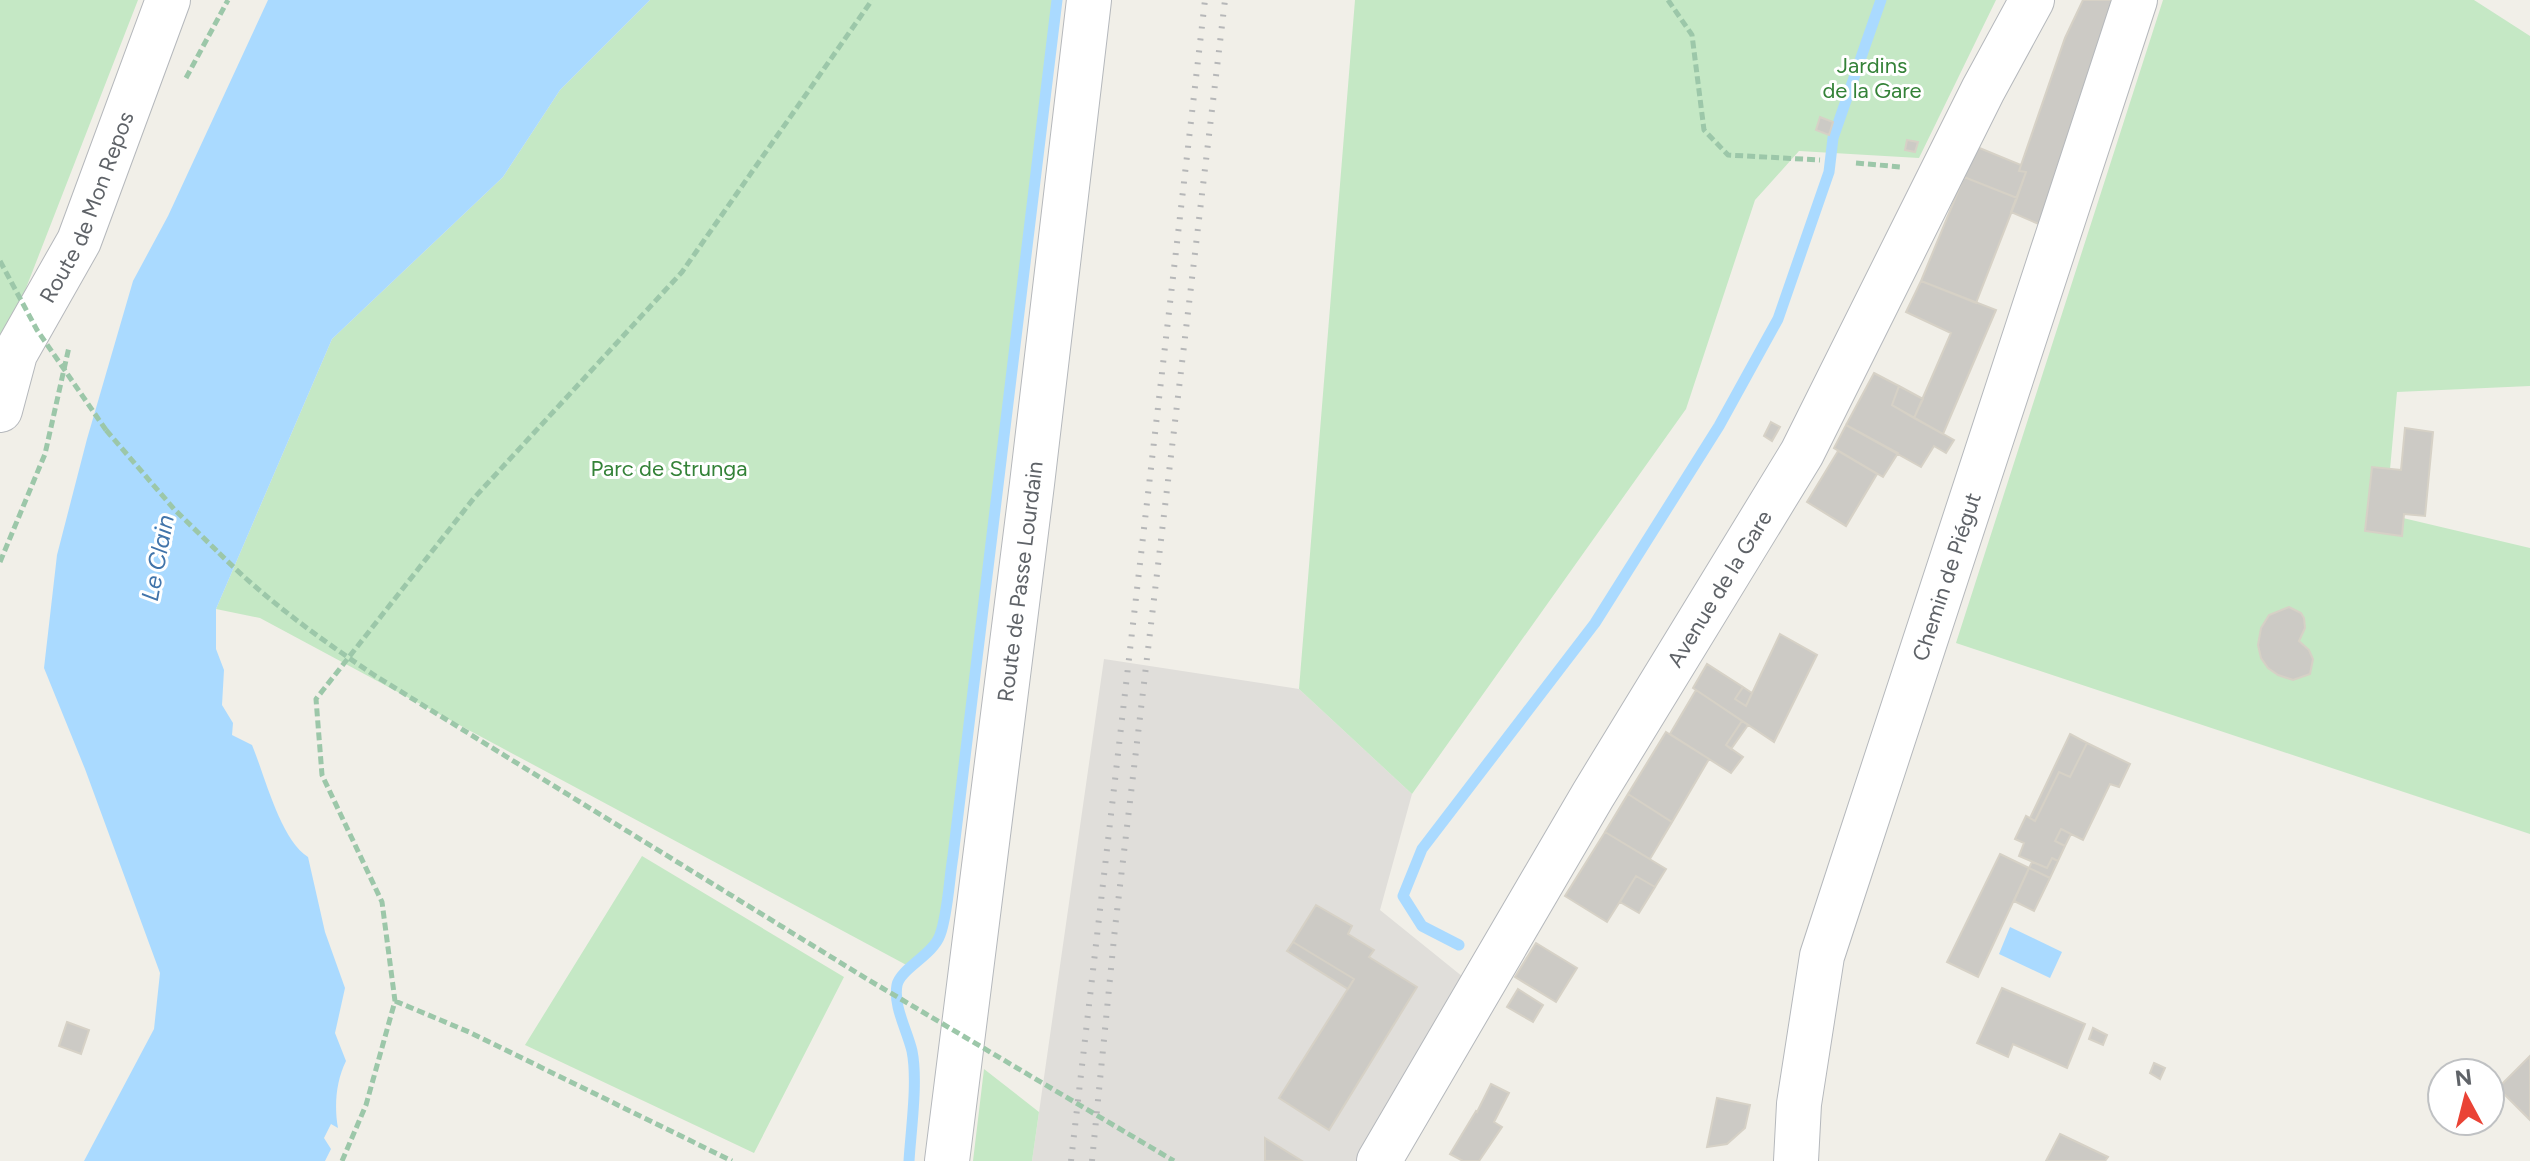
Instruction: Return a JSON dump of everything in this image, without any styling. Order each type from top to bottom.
[{"type":"street","name":"Route de Mon Repos","points":[[0,410],[15,354],[79,241],[168,0]]},
{"type":"street","name":"Route de Passe Lourdain","points":[[947,1161],[1029,515],[1089,0]]},
{"type":"street","name":"Avenue de la Gare","points":[[1379,1161],[1593,795],[1802,453],[1983,90],[2032,0]]},
{"type":"street","name":"Chemin de Piégut","points":[[1796,1161],[1799,1104],[1822,956],[2135,0]]},
{"type":"path","points":[[342,1161],[366,1105],[395,1001],[382,902],[322,775],[316,699],[474,498],[682,272],[872,0]]},
{"type":"path","points":[[1668,0],[1692,35],[1704,130],[1728,155],[1820,160]]},
{"type":"path","points":[[0,261],[37,330],[106,430],[174,509],[245,579],[306,629],[385,683],[867,979],[1174,1161]]},
{"type":"path","points":[[395,1001],[469,1032],[732,1161]]},
{"type":"shaded area","points":[[1104,659],[1299,689],[1412,794],[1380,910],[1468,981],[1403,1161],[1032,1161]]},
{"type":"green space","points":[[0,0],[138,0],[0,355]]},
{"type":"green space","name":"Parc de Strunga","points":[[650,0],[1057,0],[940,937],[912,968],[260,618],[216,609],[332,339],[503,177],[560,90]]},
{"type":"green space","name":"Jardins de la Gare","points":[[1355,0],[1996,0],[1919,158],[1799,151],[1755,200],[1686,409],[1412,794],[1299,689]]},
{"type":"green space","points":[[2163,0],[2474,0],[2530,36],[2530,386],[2397,392],[2386,514],[2530,548],[2530,834],[1956,643]]},
{"type":"green space","points":[[642,856],[844,977],[754,1153],[525,1045]]},
{"type":"green space","points":[[984,1069],[1039,1112],[1032,1161],[973,1161]]},
{"type":"water","name":"Le Clain","points":[[268,0],[650,0],[560,90],[503,177],[332,339],[216,609],[216,649],[224,670],[222,705],[233,723],[232,735],[252,745],[281,822],[298,848],[308,857],[325,932],[345,988],[335,1033],[346,1061],[337,1094],[338,1128],[331,1124],[324,1138],[331,1149],[325,1161],[84,1161],[154,1029],[160,973],[85,769],[44,668],[57,555],[133,281],[168,216]]},
{"type":"water","points":[[2010,927],[2062,952],[2050,978],[1999,954]]},
{"type":"building","points":[[2083,0],[2117,0],[2041,225],[2011,212],[2026,172],[2019,171],[2065,38]]},
{"type":"building","points":[[1820,117],[1833,122],[1829,135],[1816,130]]},
{"type":"building","points":[[1907,140],[1918,142],[1915,152],[1905,150]]},
{"type":"building","points":[[1977,147],[2021,165],[2019,171],[2026,172],[2017,198],[1964,177]]},
{"type":"building","points":[[1964,177],[2017,198],[1976,303],[1921,281]]},
{"type":"building","points":[[1921,281],[1996,310],[1943,434],[1914,418],[1951,333],[1906,312]]},
{"type":"building","points":[[1874,373],[1899,386],[1892,405],[1954,440],[1946,453],[1934,446],[1921,467],[1846,425]]},
{"type":"building","points":[[1899,386],[1923,399],[1914,418],[1892,405]]},
{"type":"building","points":[[1771,422],[1780,427],[1772,441],[1764,436]]},
{"type":"building","points":[[1846,425],[1898,453],[1883,477],[1834,448]]},
{"type":"building","points":[[2405,428],[2433,432],[2425,516],[2404,514],[2402,536],[2365,531],[2372,467],[2401,470]]},
{"type":"building","points":[[1838,451],[1877,474],[1846,526],[1807,502]]},
{"type":"building","points":[[2289,607],[2304,618],[2305,628],[2299,641],[2313,659],[2310,674],[2293,680],[2268,668],[2261,658],[2258,645],[2261,628],[2269,615]]},
{"type":"building","points":[[1780,634],[1817,655],[1774,742],[1693,688],[1707,664],[1743,687],[1735,699],[1746,706]]},
{"type":"building","points":[[1743,687],[1752,693],[1746,706],[1735,699]]},
{"type":"building","points":[[1696,690],[1742,721],[1726,745],[1743,757],[1731,773],[1670,734]]},
{"type":"building","points":[[1742,721],[1748,725],[1731,749],[1726,745]]},
{"type":"building","points":[[1666,732],[1709,759],[1672,822],[1628,794]]},
{"type":"building","points":[[2070,734],[2087,743],[2070,777],[2059,772],[2035,821],[2030,818]]},
{"type":"building","points":[[2087,743],[2130,764],[2119,787],[2110,784],[2083,840],[2061,829],[2055,841],[2065,846],[2058,861],[2052,858],[2047,868],[2019,856],[2024,843],[2015,839],[2026,816],[2035,821],[2059,772],[2070,777]]},
{"type":"building","points":[[1628,794],[1672,822],[1650,859],[1605,832]]},
{"type":"building","points":[[2061,829],[2071,834],[2065,846],[2055,841]]},
{"type":"building","points":[[1605,832],[1666,869],[1655,887],[1636,876],[1607,922],[1565,896]]},
{"type":"building","points":[[2000,854],[2029,868],[1978,977],[1947,962]]},
{"type":"building","points":[[2052,858],[2058,861],[2050,878],[2029,868],[2032,862],[2047,868]]},
{"type":"building","points":[[2029,868],[2050,878],[2034,911],[2014,901]]},
{"type":"building","points":[[1636,876],[1655,887],[1639,913],[1620,902]]},
{"type":"building","points":[[1316,905],[1352,926],[1348,934],[1374,950],[1369,957],[1417,987],[1329,1130],[1279,1098],[1354,979],[1293,942]]},
{"type":"building","points":[[1293,942],[1354,979],[1348,989],[1287,951]]},
{"type":"building","points":[[1536,943],[1577,968],[1556,1002],[1515,977]]},
{"type":"building","points":[[2002,988],[2085,1024],[2067,1068],[2013,1044],[2008,1057],[1977,1043]]},
{"type":"building","points":[[1518,989],[1543,1005],[1533,1022],[1507,1007]]},
{"type":"building","points":[[67,1022],[89,1030],[81,1054],[59,1046]]},
{"type":"building","points":[[2093,1028],[2107,1035],[2103,1045],[2089,1039]]},
{"type":"building","points":[[2530,1056],[2530,1120],[2506,1096],[2506,1080]]},
{"type":"building","points":[[2154,1063],[2165,1068],[2160,1079],[2150,1073]]},
{"type":"building","points":[[1491,1084],[1509,1093],[1494,1122],[1502,1127],[1479,1161],[1463,1161],[1450,1154]]},
{"type":"building","points":[[1717,1098],[1750,1105],[1745,1128],[1727,1144],[1707,1147]]},
{"type":"building","points":[[2060,1134],[2108,1157],[2105,1161],[2046,1161]]},
{"type":"building","points":[[1265,1138],[1302,1161],[1265,1161]]},
{"type":"waterway","points":[[909,1161],[914,1063],[899,1010],[897,985],[904,973],[936,942],[947,907],[1057,0]]},
{"type":"waterway","points":[[1459,945],[1422,926],[1403,896],[1422,849],[1595,623],[1719,426],[1778,319],[1829,172],[1833,138],[1881,0]]},
{"type":"railway","points":[[1071,1161],[1205,0]]},
{"type":"railway","points":[[1092,1161],[1115,928],[1225,0]]}]
